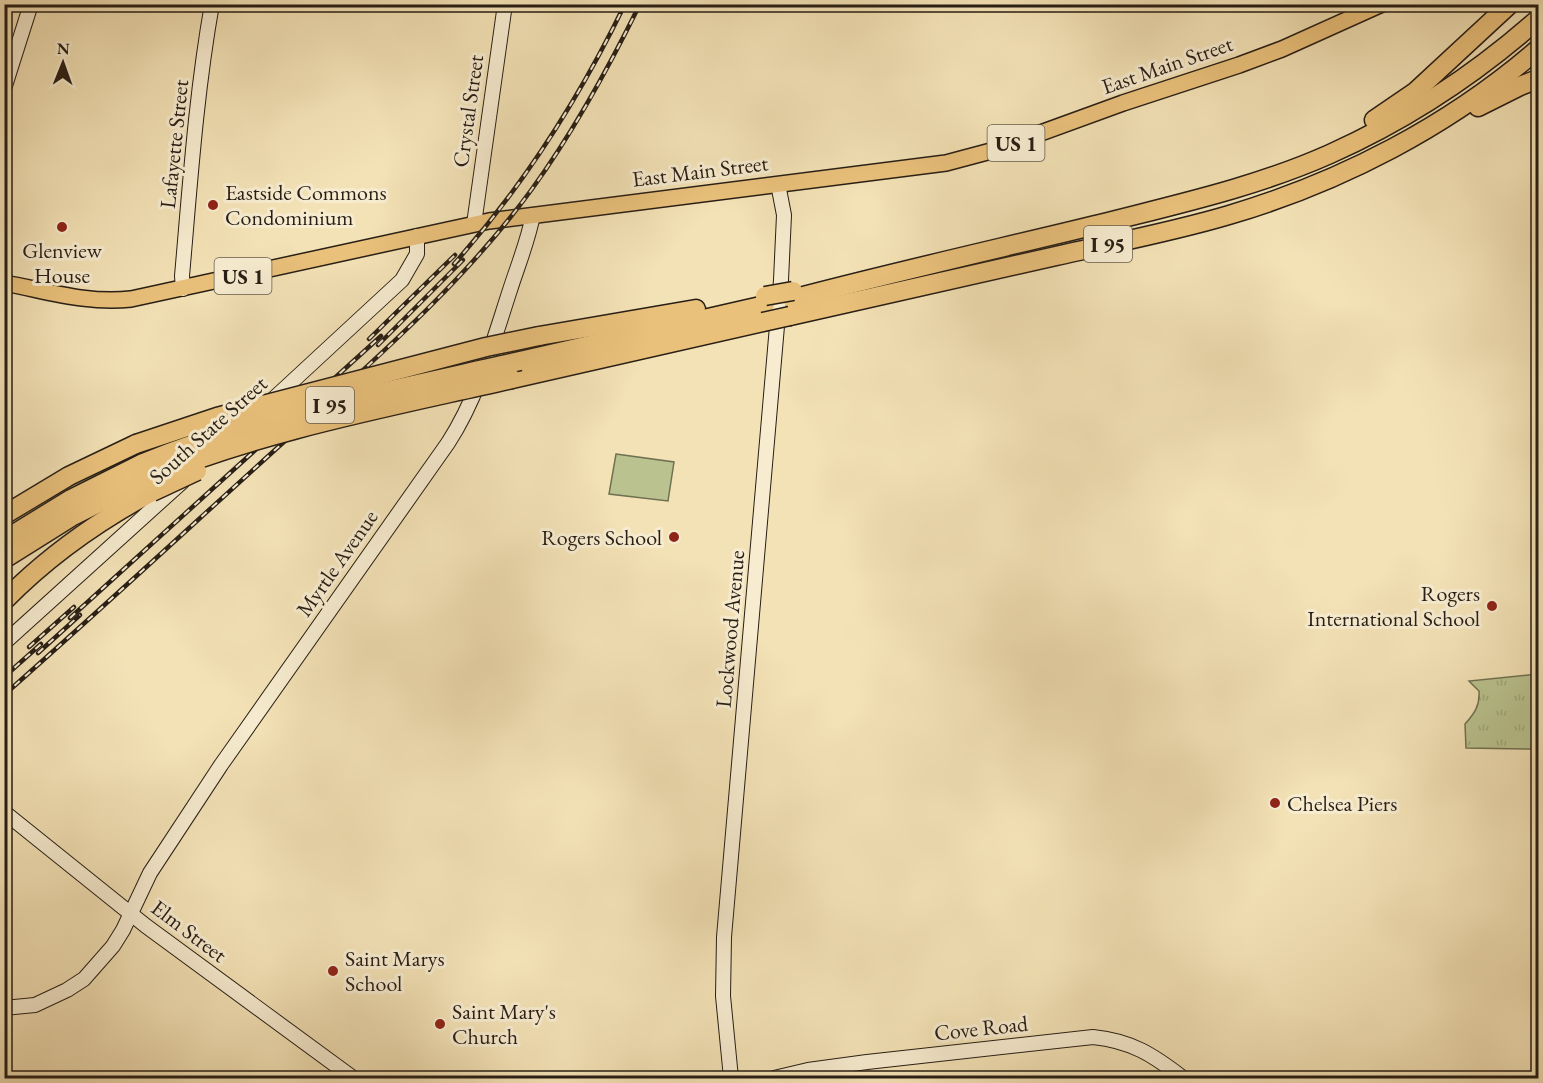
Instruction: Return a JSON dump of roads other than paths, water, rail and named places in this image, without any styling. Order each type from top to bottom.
[{"type":"highway","points":[[1276,176],[1401,103],[1437,73],[1509,4]]},
{"type":"highway","name":"I 95","points":[[792,302],[884,275],[1193,201],[1276,176],[1355,142],[1429,101],[1484,64],[1539,19]]},
{"type":"highway","name":"I 95","points":[[4,559],[71,517],[148,478],[203,440],[259,422],[618,338],[640,350],[764,308],[1227,216],[1336,176],[1414,136],[1463,106],[1539,49]]},
{"type":"highway","points":[[1414,136],[1539,79]]},
{"type":"highway","points":[[4,515],[69,476],[136,444],[217,417],[486,347],[539,336],[618,338],[646,324],[792,302]]},
{"type":"highway","name":"I 95","points":[[4,540],[71,499],[148,478],[189,474],[242,453],[396,406],[513,379],[618,338]]},
{"type":"highway","points":[[4,601],[68,545],[118,511],[148,478]]},
{"type":"main road","name":"East Main Street","points":[[4,283],[62,296],[98,301],[131,299],[474,224],[946,163],[968,158],[1282,49],[1383,4]]},
{"type":"street","points":[[4,89],[31,4]]},
{"type":"street","name":"Lafayette Street","points":[[183,289],[182,276],[193,156],[206,36],[212,4]]},
{"type":"street","name":"Crystal Street","points":[[474,224],[505,4]]},
{"type":"street","name":"Lockwood Avenue","points":[[731,1078],[723,996],[725,928],[781,280],[784,215],[778,184]]},
{"type":"street","name":"Myrtle Avenue","points":[[4,1008],[35,1005],[67,990],[84,979],[113,946],[150,873],[221,765],[378,540],[423,482],[458,429],[469,406],[530,234],[533,215]]},
{"type":"street","name":"South State Street","points":[[4,643],[402,280],[417,254],[417,236]]},
{"type":"street","name":"Elm Street","points":[[4,812],[130,913],[353,1078]]},
{"type":"street","name":"Cove Road","points":[[774,1078],[808,1070],[867,1062],[1093,1037],[1115,1040],[1138,1047],[1183,1078]]},
{"type":"railway","points":[[454,264],[527,172],[589,74],[625,4]]},
{"type":"railway","points":[[4,695],[384,351],[477,257],[532,189],[562,145],[603,76],[640,4]]},
{"type":"railway","points":[[369,339],[455,255]]},
{"type":"railway","points":[[378,345],[463,260]]},
{"type":"railway","points":[[70,618],[381,336]]},
{"type":"railway","points":[[29,647],[74,607]]},
{"type":"railway","points":[[38,653],[80,615]]},
{"type":"railway","points":[[4,677],[41,644]]},
{"type":"place","name":"Eastside Commons Condominium","points":[[213,205]]},
{"type":"place","name":"Glenview House","points":[[62,227]]},
{"type":"place","name":"Rogers School","points":[[674,537]]},
{"type":"place","name":"Rogers International School","points":[[1492,606]]},
{"type":"place","name":"Chelsea Piers","points":[[1275,803]]},
{"type":"place","name":"Saint Marys School","points":[[333,971]]},
{"type":"place","name":"Saint Mary's Church","points":[[440,1024]]}]
